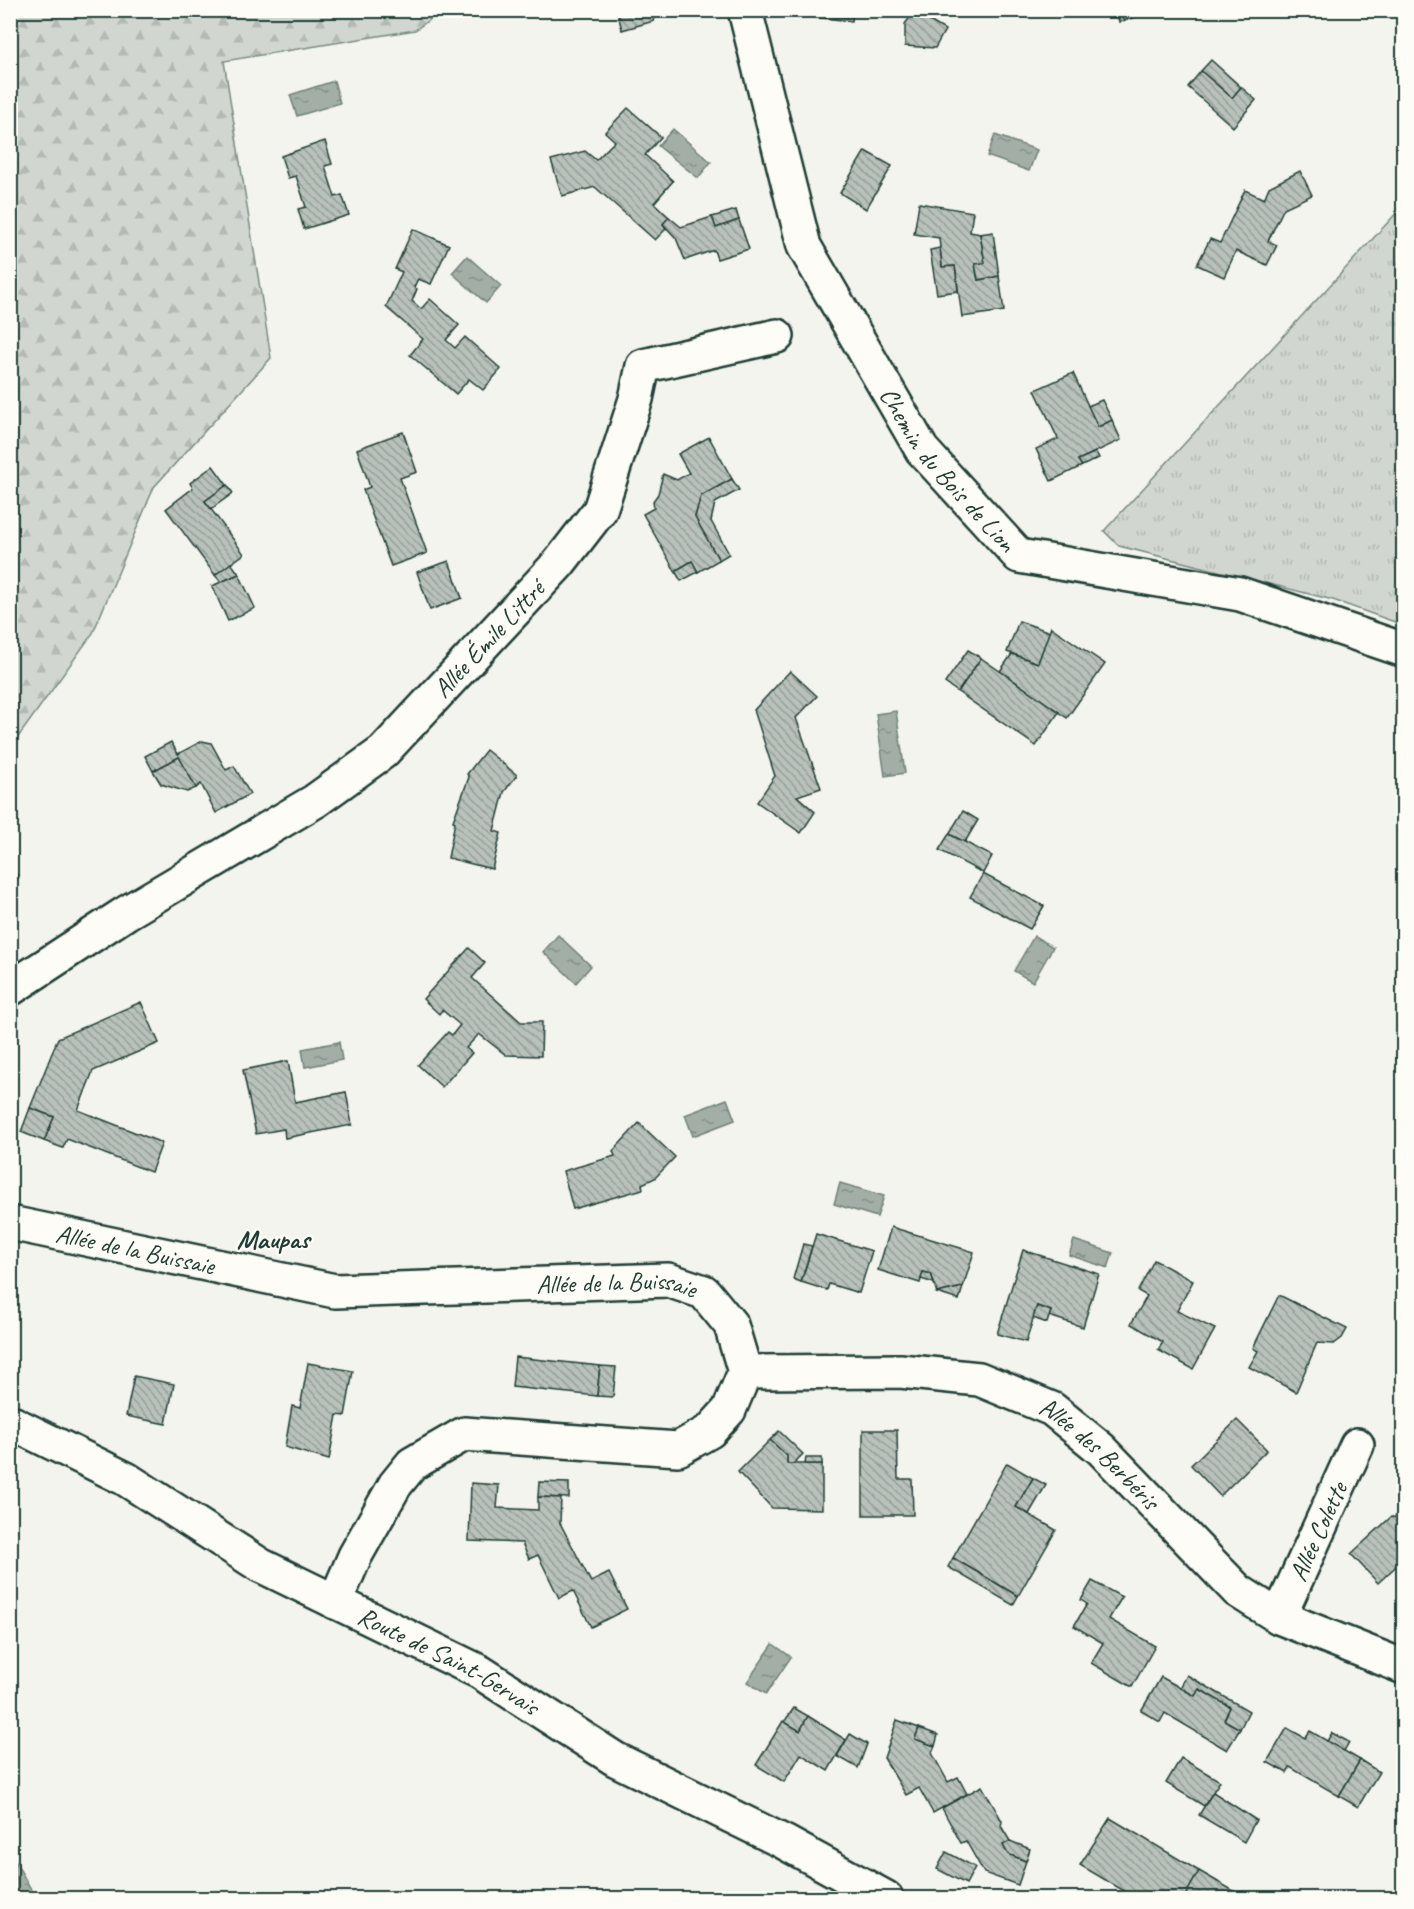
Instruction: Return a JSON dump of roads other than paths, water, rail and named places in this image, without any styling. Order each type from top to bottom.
[{"type":"street","name":"Chemin du Bois de Lion","points":[[745,10],[804,246],[922,450],[1019,556],[1240,594],[1404,650]]},
{"type":"street","name":"Allée Émile Littré","points":[[10,989],[126,913],[315,801],[391,743],[560,563],[600,510],[636,399],[643,366],[777,336]]},
{"type":"street","name":"Allée de la Buissaie","points":[[10,1223],[335,1291],[668,1281],[704,1292],[731,1325],[745,1372]]},
{"type":"street","name":"Allée des Berbéris","points":[[745,1372],[900,1371],[979,1379],[1052,1409],[1101,1449],[1238,1591],[1279,1617],[1404,1667]]},
{"type":"street","points":[[335,1602],[355,1556],[395,1485],[412,1464],[464,1434],[678,1449],[710,1431],[729,1410],[745,1372]]},
{"type":"street","name":"Route de Saint-Gervais","points":[[10,1422],[126,1479],[260,1564],[480,1672],[615,1759],[784,1842],[886,1899]]},
{"type":"street","name":"Allée Colette","points":[[1279,1617],[1357,1445]]},
{"type":"water","points":[[334,81],[340,103],[297,116],[290,95]]},
{"type":"water","points":[[673,129],[711,162],[698,178],[658,146]]},
{"type":"water","points":[[995,135],[1037,150],[1029,171],[987,156]]},
{"type":"water","points":[[467,256],[501,286],[486,303],[452,273]]},
{"type":"water","points":[[896,711],[905,773],[885,776],[876,714]]},
{"type":"water","points":[[558,935],[591,966],[576,983],[543,952]]},
{"type":"water","points":[[1034,936],[1053,947],[1033,982],[1014,971]]},
{"type":"water","points":[[339,1042],[342,1060],[305,1067],[302,1049]]},
{"type":"water","points":[[727,1099],[735,1120],[693,1136],[685,1115]]},
{"type":"water","points":[[840,1183],[884,1196],[877,1217],[834,1204]]},
{"type":"water","points":[[1074,1240],[1113,1253],[1108,1268],[1069,1255]]},
{"type":"water","points":[[773,1644],[791,1657],[766,1694],[747,1682]]},
{"type":"water","points":[[11,1854],[36,1898],[11,1898]]},
{"type":"district","name":"Maupas","points":[[273,1239]]}]
